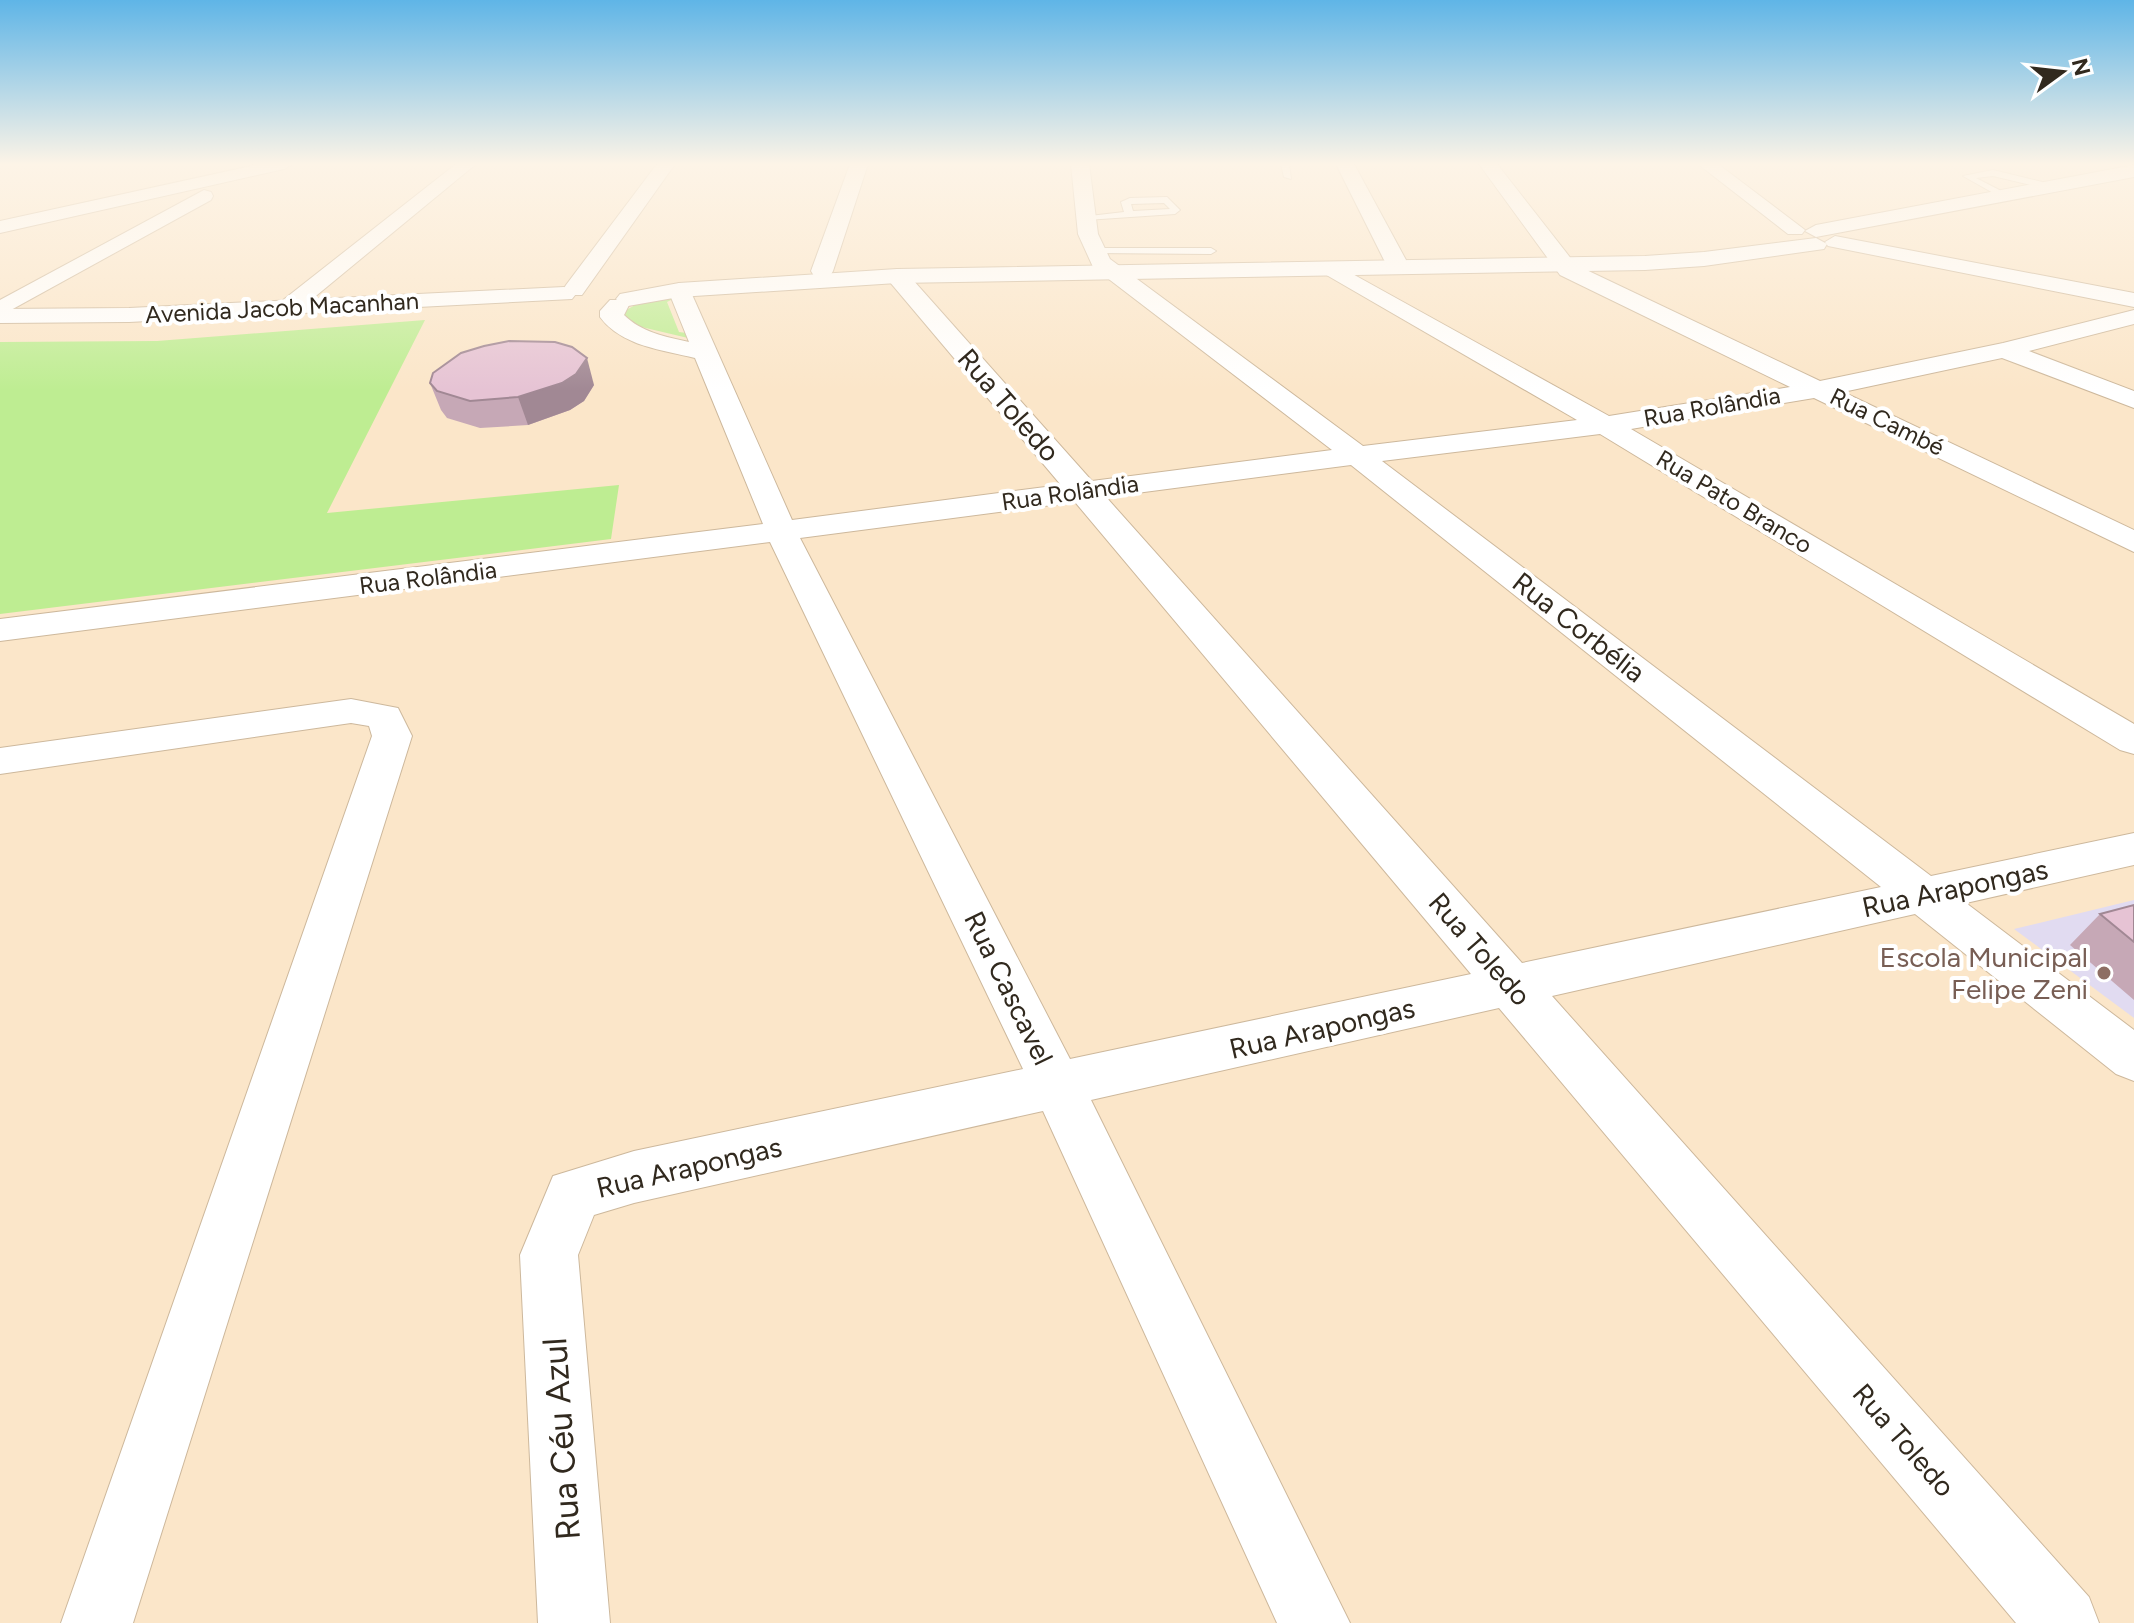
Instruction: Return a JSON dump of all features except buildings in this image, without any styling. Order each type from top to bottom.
[{"type":"main road","points":[[623,305],[679,290],[1103,261],[1331,268],[1704,259],[1801,240]]},
{"type":"main road","points":[[576,307],[623,305],[822,271],[1103,261],[1559,261]]},
{"type":"main road","name":"Avenida Jacob Macanhan","points":[[0,316],[286,309],[576,307]]},
{"type":"main road","name":"Avenida Jacob Macanhan","points":[[0,331],[183,329],[576,307]]},
{"type":"street","points":[[0,309],[125,240]]},
{"type":"street","points":[[286,309],[372,240]]},
{"type":"street","points":[[576,307],[618,240]]},
{"type":"street","points":[[822,271],[833,240]]},
{"type":"street","points":[[1091,240],[1103,261]]},
{"type":"street","points":[[1384,240],[1395,260]]},
{"type":"street","points":[[1543,240],[1559,261]]},
{"type":"street","points":[[1829,240],[2134,300]]},
{"type":"street","name":"Rua Corbélia","points":[[1103,261],[1925,894],[2134,1059]]},
{"type":"street","name":"Rua Cambé","points":[[1559,261],[2134,542]]},
{"type":"street","name":"Rua Pato Branco","points":[[1331,268],[1605,425],[2134,741]]},
{"type":"street","name":"Rua Toledo","points":[[897,276],[2063,1623]]},
{"type":"street","name":"Rua Cascavel","points":[[679,290],[782,533],[1058,1087],[1314,1623]]},
{"type":"street","points":[[623,305],[638,334],[706,353]]},
{"type":"street","name":"Rua Rolândia","points":[[0,630],[782,533],[1356,455],[1605,425],[1819,389],[2090,329],[2127,329]]},
{"type":"street","points":[[2004,350],[2134,400]]},
{"type":"street","points":[[0,761],[351,711],[384,717],[392,736],[97,1623]]},
{"type":"street","name":"Rua Arapongas","points":[[549,1255],[573,1195],[634,1177],[1058,1087],[2134,849]]},
{"type":"street","name":"Rua Céu Azul","points":[[549,1255],[574,1623]]},
{"type":"lane","points":[[1103,261],[1211,251]]},
{"type":"shaded area","name":"Escola Municipal Felipe Zeni","points":[[2134,900],[2134,1018],[2014,929]]},
{"type":"green space","points":[[675,298],[667,302],[679,332],[694,334],[688,338],[633,325],[619,314],[637,304]]},
{"type":"green space","points":[[425,320],[327,513],[619,485],[611,539],[0,614],[0,342],[157,341]]},
{"type":"place","name":"Escola Municipal Felipe Zeni","points":[[2104,973]]}]
